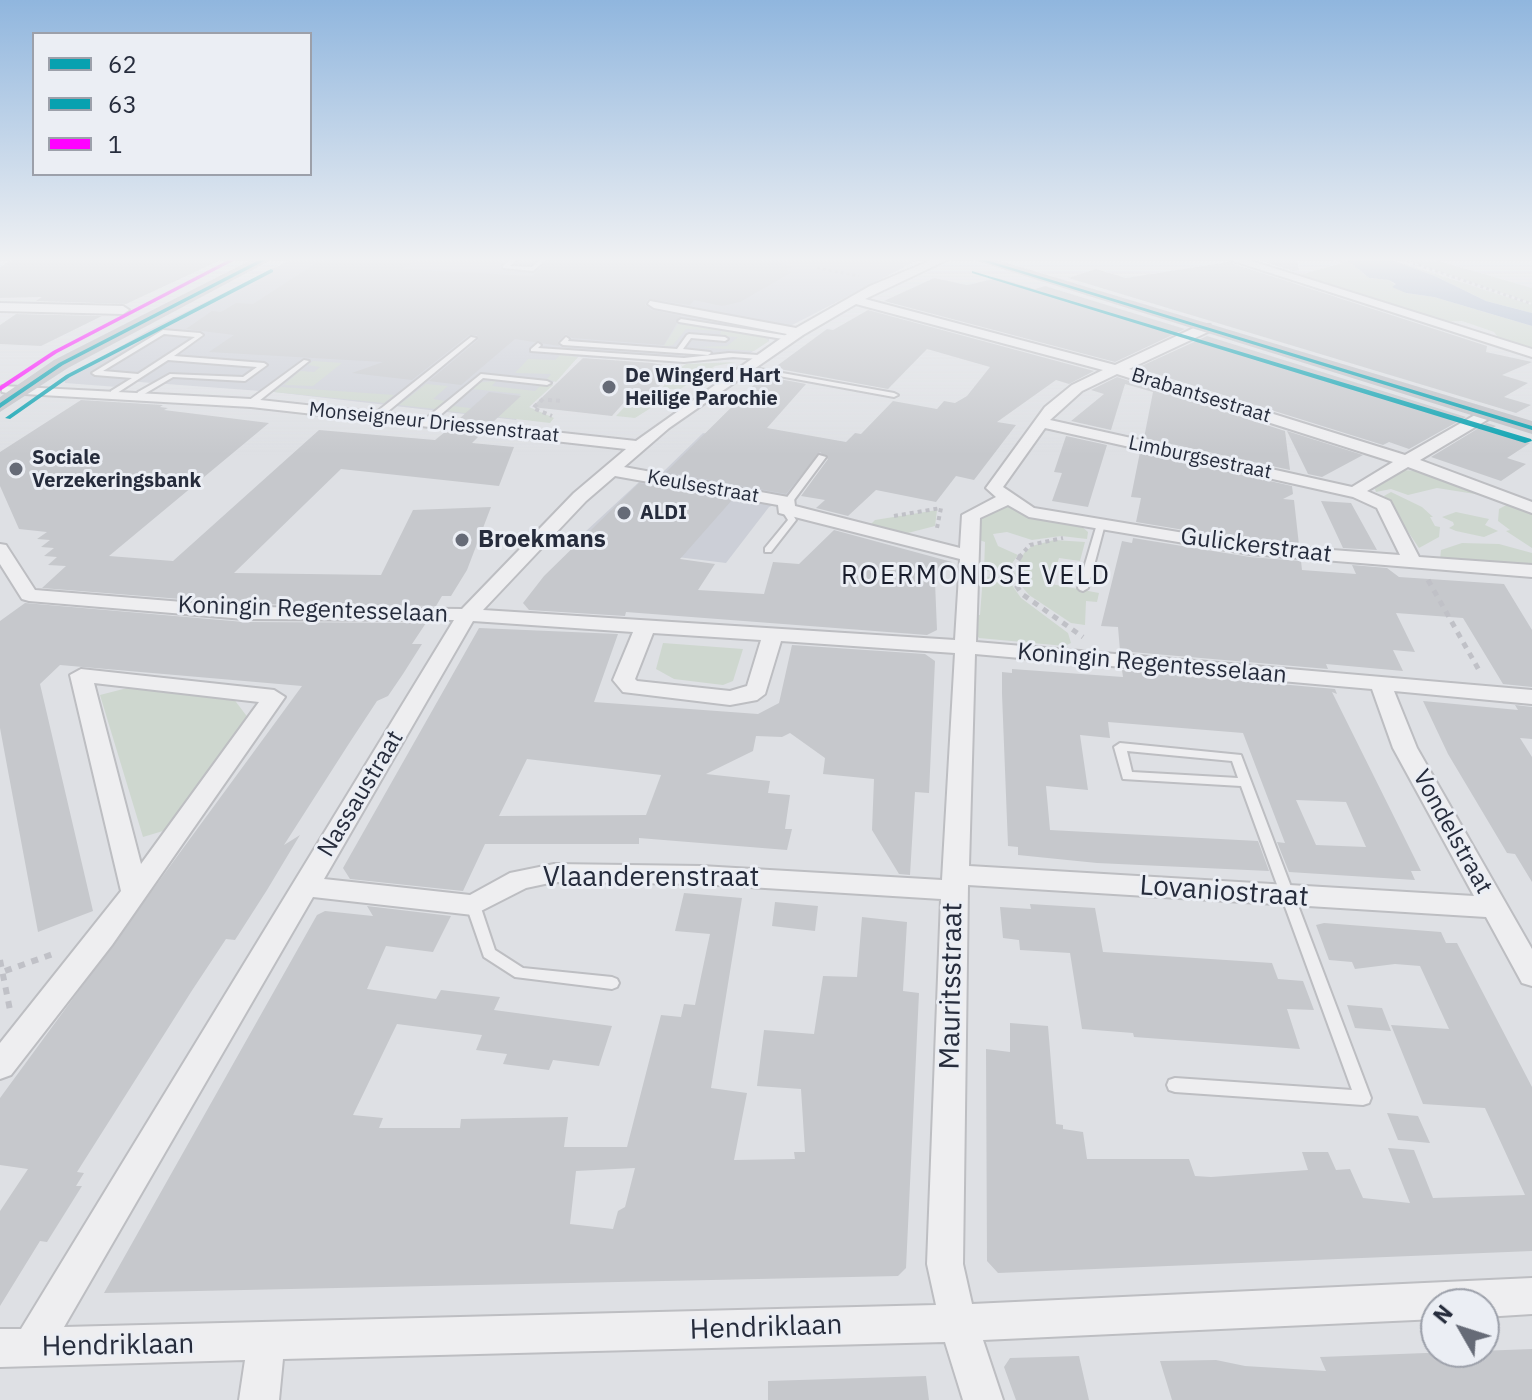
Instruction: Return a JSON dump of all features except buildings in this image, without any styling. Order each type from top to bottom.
[{"type":"street","points":[[8,394],[65,351],[121,324]]},
{"type":"street","points":[[8,394],[137,324]]},
{"type":"street","points":[[745,324],[793,335]]},
{"type":"street","name":"Nassaustraat","points":[[15,1348],[306,887],[467,615],[551,526],[637,446],[739,361],[758,357],[812,324]]},
{"type":"street","name":"Brabantsestraat","points":[[946,324],[1114,369],[1407,461],[1532,508]]},
{"type":"street","points":[[1193,324],[1532,428]]},
{"type":"street","points":[[1441,324],[1532,353]]},
{"type":"street","points":[[1007,499],[994,488],[1050,410],[1077,388],[1205,328]]},
{"type":"street","name":"Monseigneur Driessenstraat","points":[[8,394],[114,393],[231,401],[637,446]]},
{"type":"street","points":[[1416,562],[1384,505],[1358,493],[1360,487],[1487,414]]},
{"type":"street","name":"Limburgsestraat","points":[[1041,423],[1358,493]]},
{"type":"street","name":"Keulsestraat","points":[[611,470],[786,505],[968,555]]},
{"type":"street","name":"Gulickerstraat","points":[[1007,499],[1029,512],[1099,533],[1250,549],[1532,571]]},
{"type":"street","name":"Mauritsstraat","points":[[983,1400],[958,1323],[945,1264],[955,882],[962,647],[971,515],[1007,499]]},
{"type":"street","name":"Koningin Regentesselaan","points":[[2,552],[29,595],[244,613],[467,615],[962,647],[1532,697]]},
{"type":"street","points":[[645,627],[624,680],[631,687],[730,698],[749,695],[757,689],[772,636]]},
{"type":"street","points":[[7,1056],[135,892],[274,697],[81,675],[135,892]]},
{"type":"street","name":"Vondelstraat","points":[[1381,685],[1405,748],[1532,975]]},
{"type":"street","name":"Vlaanderenstraat","points":[[473,905],[519,880],[554,873],[955,882]]},
{"type":"street","name":"Lovaniostraat","points":[[955,882],[1493,907]]},
{"type":"street","points":[[306,887],[473,905]]},
{"type":"street","name":"Hendriklaan","points":[[15,1348],[958,1323],[1532,1296]]},
{"type":"street","points":[[259,1400],[266,1342]]},
{"type":"lane","points":[[708,324],[793,335]]},
{"type":"lane","points":[[114,393],[140,376],[200,335],[163,332],[95,373],[140,376]]},
{"type":"lane","points":[[679,351],[689,336],[725,339]]},
{"type":"lane","points":[[377,416],[473,338]]},
{"type":"lane","points":[[566,339],[563,343],[679,351],[739,361],[894,395]]},
{"type":"lane","points":[[538,345],[533,350],[739,361]]},
{"type":"lane","points":[[141,394],[172,375],[245,379],[264,365],[166,358]]},
{"type":"lane","points":[[251,403],[306,361]]},
{"type":"lane","points":[[427,422],[481,376],[547,383]]},
{"type":"lane","points":[[768,550],[792,520],[786,505],[822,457]]},
{"type":"lane","points":[[1083,588],[1099,533]]},
{"type":"lane","points":[[1175,1085],[1363,1098],[1289,896],[1237,758],[1120,747],[1127,776],[1246,782]]},
{"type":"lane","points":[[473,905],[489,953],[520,973],[612,983]]},
{"type":"path","points":[[1080,658],[1083,636],[1022,594],[1009,575],[1022,552],[1036,543],[1099,533]]},
{"type":"path","points":[[1416,562],[1492,694]]},
{"type":"path","points":[[0,960],[7,1056]]},
{"type":"shaded area","points":[[160,324],[794,324],[769,337],[769,341],[741,359],[679,363],[578,357],[516,420],[274,392],[126,381],[117,387],[65,383],[64,379]]},
{"type":"shaded area","points":[[678,324],[762,336],[769,341],[754,351],[696,347],[727,346],[738,337],[720,336],[721,331],[686,329],[673,345],[663,347]]},
{"type":"shaded area","points":[[1472,324],[1532,326],[1532,350],[1494,338],[1497,336]]},
{"type":"shaded area","points":[[560,355],[578,357],[556,382],[547,379],[551,374],[515,373],[528,359],[555,360]]},
{"type":"shaded area","points":[[313,361],[342,363],[313,386],[284,385],[300,371],[314,372],[320,367],[308,365]]},
{"type":"shaded area","points":[[736,362],[715,366],[679,390],[662,388],[675,371],[686,364]]},
{"type":"shaded area","points":[[496,381],[492,386],[535,391],[541,385],[553,385],[529,407],[554,418],[550,423],[447,411],[453,406],[503,412],[521,394],[472,389],[482,382]]},
{"type":"shaded area","points":[[426,384],[448,386],[433,399],[445,401],[436,409],[399,405]]},
{"type":"shaded area","points":[[281,387],[394,395],[384,403],[274,392]]},
{"type":"shaded area","points":[[661,391],[676,392],[635,418],[616,416],[631,400],[645,401]]},
{"type":"shaded area","points":[[703,433],[829,454],[798,495],[769,507],[726,563],[572,544],[652,470],[664,471]]},
{"type":"shaded area","points":[[1402,470],[1418,471],[1494,497],[1437,488],[1408,495],[1391,489],[1376,492],[1374,486]]},
{"type":"shaded area","points":[[1391,492],[1422,507],[1433,517],[1430,517],[1435,526],[1440,527],[1439,537],[1419,548],[1384,496]]},
{"type":"shaded area","points":[[1510,503],[1532,514],[1532,548],[1506,531],[1510,530],[1498,521],[1499,509]]},
{"type":"shaded area","points":[[1007,505],[1030,517],[1080,525],[1088,532],[1087,539],[1061,536],[1032,540],[1007,532],[993,534],[998,546],[1018,555],[1006,572],[984,571],[985,542],[979,540],[982,515]]},
{"type":"shaded area","points":[[937,510],[935,526],[900,535],[868,527],[875,520]]},
{"type":"shaded area","points":[[1456,512],[1489,519],[1485,525],[1498,531],[1484,537],[1449,528],[1454,525],[1453,522],[1442,517]]},
{"type":"shaded area","points":[[1054,540],[1085,542],[1080,561],[1059,558],[1051,584],[1099,593],[1097,602],[1086,601],[1085,625],[1071,623],[1029,595],[1013,576],[1024,553],[1032,546]]},
{"type":"shaded area","points":[[1462,543],[1499,544],[1532,553],[1532,566],[1440,560],[1441,550]]},
{"type":"shaded area","points":[[983,576],[1007,578],[1021,598],[1068,633],[1071,643],[1065,646],[979,638],[975,633],[974,615],[980,615]]},
{"type":"shaded area","points":[[663,643],[743,649],[733,681],[723,685],[674,679],[656,669]]},
{"type":"shaded area","points":[[131,687],[233,698],[252,723],[173,828],[143,837],[100,695]]},
{"type":"transit line","name":"1","points":[[0,389],[55,352],[108,324]]},
{"type":"transit line","name":"62","points":[[0,406],[61,364],[138,324]]},
{"type":"transit line","name":"63","points":[[8,418],[68,376],[168,324]]},
{"type":"transit line","name":"63","points":[[1146,324],[1528,441]]},
{"type":"transit line","name":"62","points":[[1192,324],[1532,428]]},
{"type":"place","name":"De Wingerd Hart Heilige Parochie","points":[[609,387]]},
{"type":"place","name":"Sociale Verzekeringsbank","points":[[16,469]]},
{"type":"place","name":"ALDI","points":[[624,513]]},
{"type":"place","name":"Broekmans","points":[[462,540]]},
{"type":"district","name":"ROERMONDSE VELD","points":[[976,576]]}]
